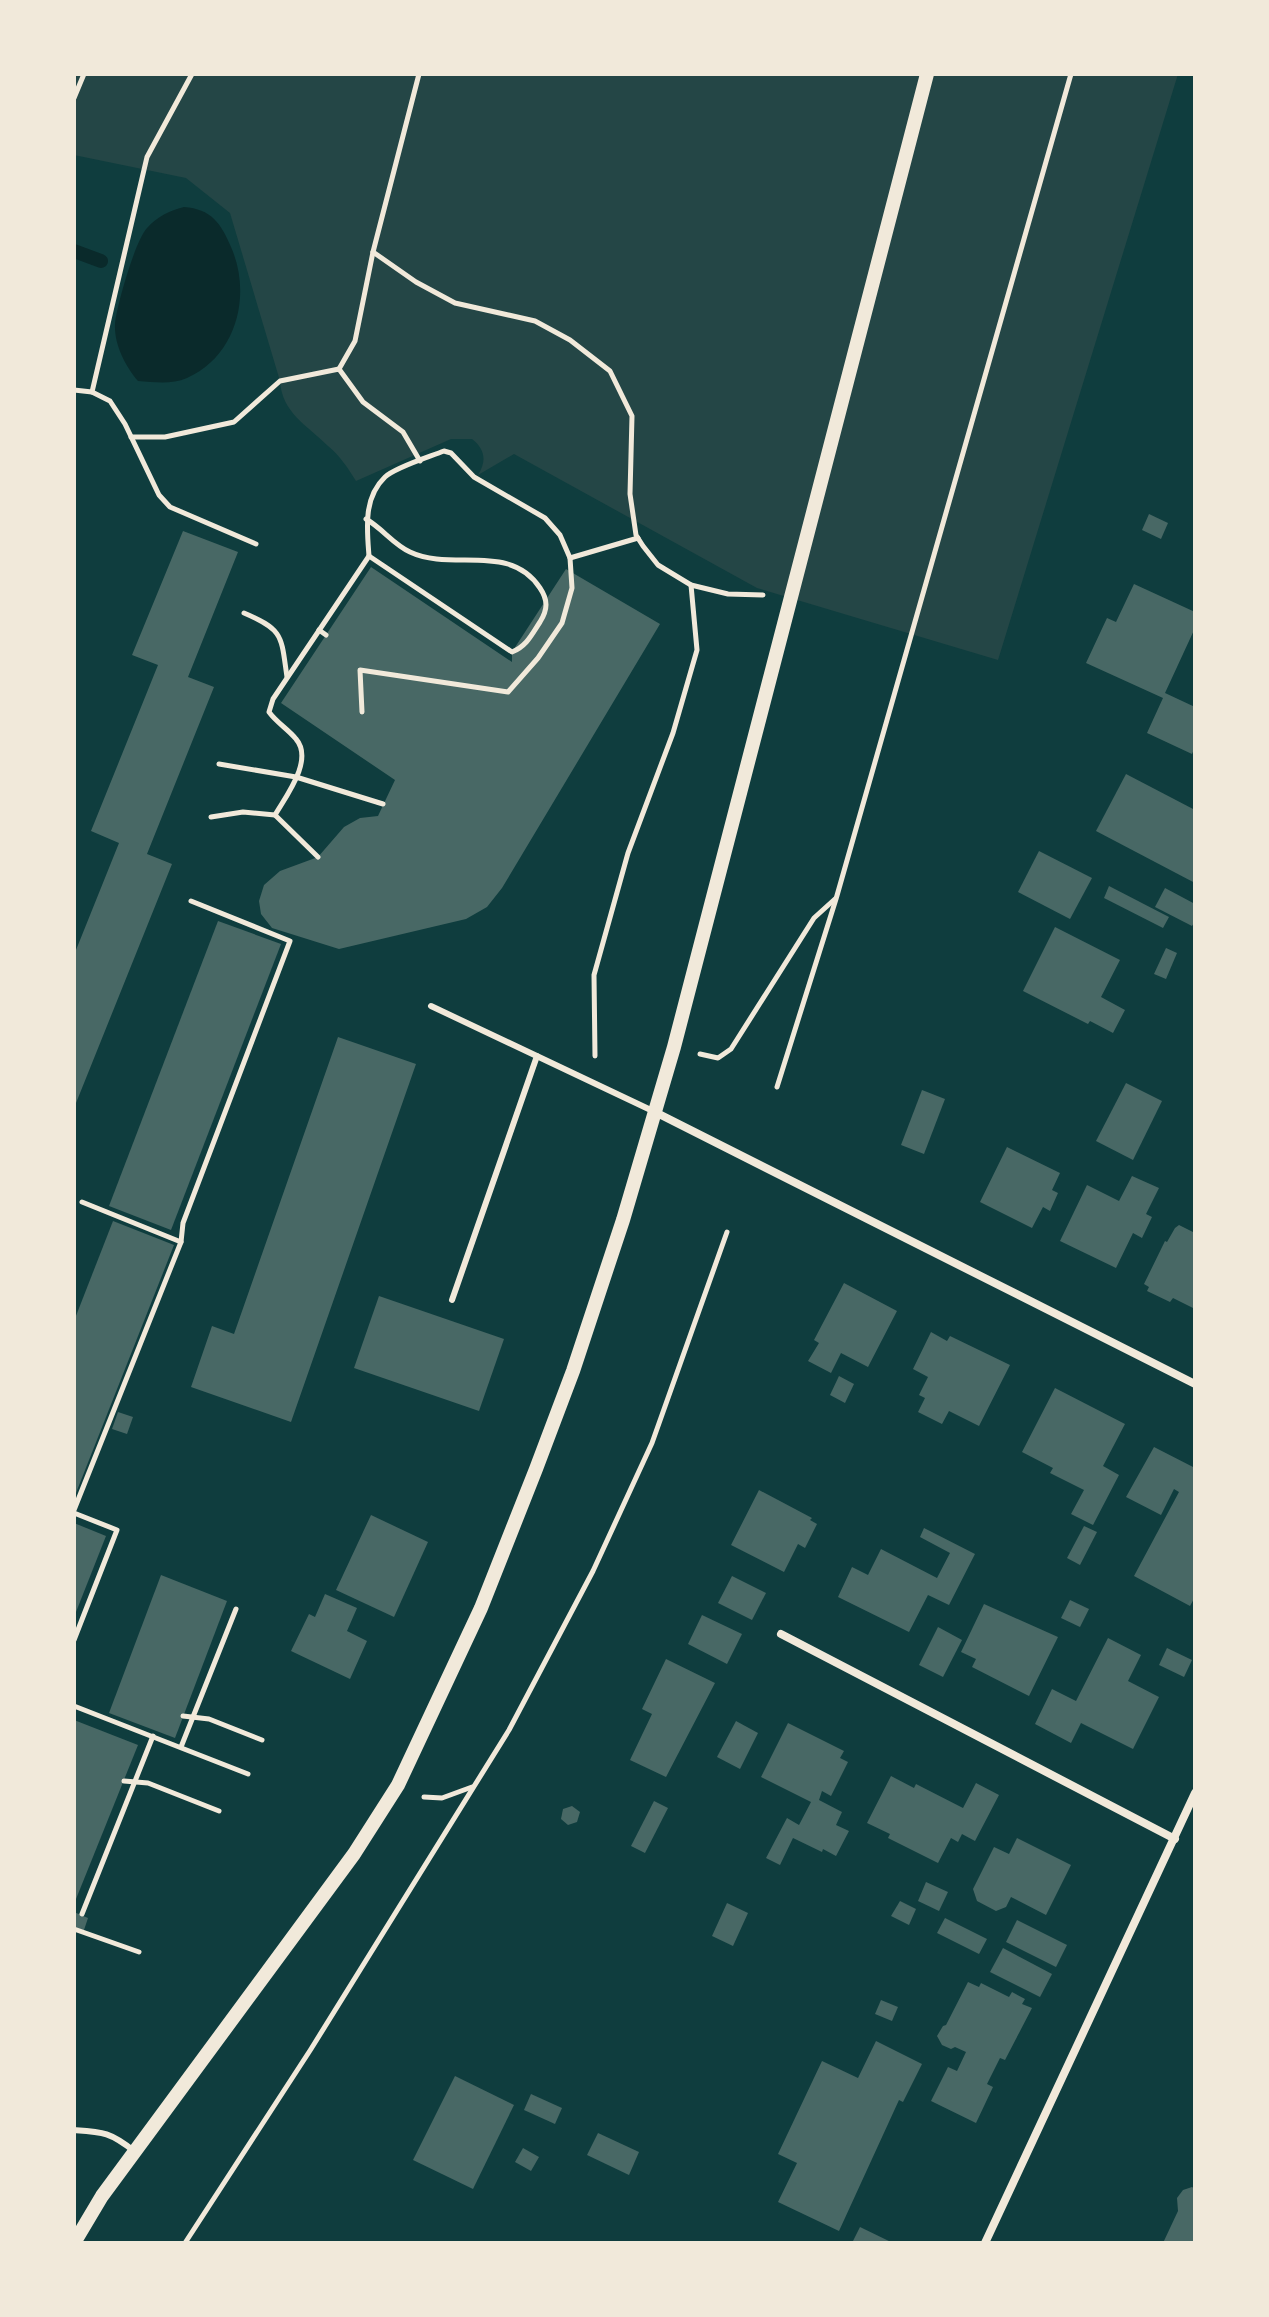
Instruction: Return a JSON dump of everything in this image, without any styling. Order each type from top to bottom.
[{"type":"street","points":[[74,2243],[102,2196],[354,1854],[398,1785],[481,1608],[542,1455],[613,1250],[655,1112],[927,74]]},
{"type":"street","points":[[655,1112],[1195,1384]]},
{"type":"street","points":[[781,1634],[1175,1839]]},
{"type":"street","points":[[985,2243],[1195,1793]]},
{"type":"lane","points":[[431,1006],[655,1112]]},
{"type":"lane","points":[[452,1300],[537,1056]]},
{"type":"lane","points":[[74,2130],[101,2131],[115,2136],[134,2151]]},
{"type":"path","points":[[74,98],[84,74]]},
{"type":"path","points":[[92,392],[147,157],[192,74]]},
{"type":"path","points":[[131,437],[165,437],[234,422],[280,381],[339,369],[355,341],[373,252],[419,74]]},
{"type":"path","points":[[777,1087],[836,899],[1071,74]]},
{"type":"path","points":[[373,252],[416,282],[455,303],[535,321],[570,340],[610,371],[632,416],[630,494],[638,538],[658,565],[691,585],[728,594],[792,593]]},
{"type":"path","points":[[339,369],[363,402],[403,432],[420,461]]},
{"type":"path","points":[[74,390],[92,392],[110,401],[159,495],[170,507],[256,544]]},
{"type":"path","points":[[275,815],[296,777],[303,754],[298,741],[269,712],[273,699],[369,556],[366,519],[371,500],[386,476],[444,451],[451,453],[474,477],[545,518],[560,535],[570,558],[572,588],[562,623],[538,658],[508,692],[360,670],[362,712]]},
{"type":"path","points":[[366,519],[382,528],[394,542],[410,553],[504,562],[521,568],[542,591],[547,606],[544,616],[523,648],[512,652],[369,556]]},
{"type":"path","points":[[570,558],[638,538]]},
{"type":"path","points":[[593,1083],[594,975],[628,853],[673,733],[697,650],[691,585]]},
{"type":"path","points":[[244,613],[272,625],[282,641],[287,678]]},
{"type":"path","points":[[319,630],[326,635]]},
{"type":"path","points":[[219,764],[296,777],[383,804]]},
{"type":"path","points":[[211,817],[243,812],[275,815],[318,857]]},
{"type":"path","points":[[718,1058],[731,1049],[814,918],[836,899]]},
{"type":"path","points":[[74,1640],[117,1530],[74,1512],[181,1242],[183,1223],[290,941],[191,901]]},
{"type":"path","points":[[82,1202],[181,1242]]},
{"type":"path","points":[[185,2243],[311,2049],[509,1730],[593,1571],[652,1443],[727,1232]]},
{"type":"path","points":[[181,1747],[236,1609]]},
{"type":"path","points":[[74,1706],[248,1774]]},
{"type":"path","points":[[183,1716],[209,1719],[262,1740]]},
{"type":"path","points":[[82,1914],[153,1736]]},
{"type":"path","points":[[124,1781],[148,1783],[219,1811]]},
{"type":"path","points":[[398,1785],[421,1797],[442,1798],[473,1787]]},
{"type":"path","points":[[74,1929],[139,1952]]},
{"type":"shaded area","points":[[74,74],[1178,74],[998,660],[757,588],[514,454],[478,475],[483,456],[472,439],[451,439],[356,481],[336,454],[297,418],[285,402],[230,213],[186,178],[74,155]]},
{"type":"shaded area","points":[[184,207],[208,214],[219,224],[227,238],[240,284],[236,322],[218,355],[204,368],[175,382],[138,381],[125,362],[116,339],[115,324],[123,289],[137,246],[147,228],[164,214]]},
{"type":"building","points":[[1149,514],[1168,523],[1161,539],[1142,530]]},
{"type":"building","points":[[183,531],[238,552],[188,677],[214,687],[147,854],[172,864],[74,1108],[74,955],[119,843],[91,831],[158,665],[132,655]]},
{"type":"building","points":[[371,567],[512,662],[512,652],[566,569],[660,624],[502,888],[487,907],[466,919],[339,949],[272,928],[261,914],[259,901],[264,885],[280,871],[318,857],[344,827],[360,818],[378,816],[395,780],[281,703]]},
{"type":"building","points":[[1134,584],[1195,612],[1195,628],[1165,693],[1195,707],[1195,747],[1192,754],[1147,733],[1163,698],[1086,663],[1107,618],[1116,622]]},
{"type":"building","points":[[1126,774],[1195,810],[1195,883],[1096,831]]},
{"type":"building","points":[[1039,851],[1092,878],[1070,919],[1018,892]]},
{"type":"building","points":[[1109,886],[1169,917],[1163,928],[1104,898]]},
{"type":"building","points":[[1165,888],[1195,904],[1192,926],[1155,907]]},
{"type":"building","points":[[218,921],[281,944],[171,1230],[109,1206]]},
{"type":"building","points":[[1055,927],[1120,960],[1101,997],[1125,1010],[1113,1033],[1090,1021],[1088,1024],[1023,991]]},
{"type":"building","points":[[1166,948],[1177,953],[1166,979],[1154,974]]},
{"type":"building","points":[[338,1037],[416,1064],[291,1422],[191,1387],[212,1326],[234,1334]]},
{"type":"building","points":[[1126,1083],[1162,1101],[1133,1160],[1096,1141]]},
{"type":"building","points":[[922,1090],[945,1099],[924,1154],[901,1145]]},
{"type":"building","points":[[1007,1147],[1060,1173],[1052,1190],[1058,1193],[1050,1211],[1043,1207],[1032,1228],[980,1202]]},
{"type":"building","points":[[1132,1176],[1159,1188],[1146,1214],[1152,1217],[1142,1238],[1133,1233],[1116,1268],[1060,1241],[1087,1185],[1119,1201]]},
{"type":"building","points":[[113,1221],[174,1245],[74,1498],[74,1321]]},
{"type":"building","points":[[1179,1225],[1193,1232],[1195,1309],[1173,1298],[1170,1302],[1147,1291],[1149,1287],[1144,1284],[1165,1241]]},
{"type":"building","points":[[844,1283],[897,1311],[868,1367],[841,1353],[831,1373],[808,1361],[819,1343],[814,1340]]},
{"type":"building","points":[[379,1296],[504,1339],[479,1411],[354,1368]]},
{"type":"building","points":[[931,1332],[947,1341],[950,1336],[1010,1365],[979,1426],[949,1411],[942,1424],[918,1412],[925,1398],[919,1395],[928,1377],[913,1369]]},
{"type":"building","points":[[839,1376],[854,1384],[845,1403],[830,1395]]},
{"type":"building","points":[[1055,1388],[1125,1424],[1103,1466],[1119,1475],[1093,1525],[1071,1514],[1084,1490],[1050,1473],[1053,1468],[1022,1452]]},
{"type":"building","points":[[118,1412],[133,1417],[127,1434],[112,1429]]},
{"type":"building","points":[[1154,1447],[1195,1468],[1195,1597],[1190,1606],[1134,1576],[1179,1492],[1174,1489],[1161,1515],[1126,1497]]},
{"type":"building","points":[[759,1490],[812,1518],[810,1520],[817,1524],[805,1548],[798,1544],[784,1572],[731,1545]]},
{"type":"building","points":[[371,1515],[428,1542],[394,1617],[336,1590]]},
{"type":"building","points":[[74,1523],[106,1536],[74,1617]]},
{"type":"building","points":[[1084,1526],[1097,1532],[1080,1565],[1067,1558]]},
{"type":"building","points":[[924,1528],[975,1554],[949,1605],[928,1595],[909,1632],[838,1597],[852,1567],[868,1575],[881,1549],[937,1578],[950,1553],[920,1537]]},
{"type":"building","points":[[161,1575],[227,1601],[175,1738],[109,1713]]},
{"type":"building","points":[[732,1576],[766,1593],[752,1620],[718,1603]]},
{"type":"building","points":[[325,1594],[357,1608],[347,1631],[367,1641],[350,1679],[291,1651],[309,1614],[315,1617]]},
{"type":"building","points":[[1070,1600],[1089,1609],[1080,1627],[1061,1618]]},
{"type":"building","points":[[984,1604],[1058,1637],[1029,1696],[972,1667],[976,1659],[961,1652]]},
{"type":"building","points":[[702,1615],[742,1634],[727,1664],[688,1644]]},
{"type":"building","points":[[938,1627],[962,1640],[943,1677],[919,1665]]},
{"type":"building","points":[[1108,1638],[1141,1655],[1128,1681],[1159,1697],[1133,1749],[1081,1723],[1071,1743],[1035,1724],[1052,1689],[1076,1701]]},
{"type":"building","points":[[1167,1648],[1192,1660],[1184,1677],[1159,1665]]},
{"type":"building","points":[[666,1659],[715,1683],[666,1777],[630,1760],[652,1714],[642,1709]]},
{"type":"building","points":[[74,1720],[138,1745],[74,1904]]},
{"type":"building","points":[[736,1721],[758,1733],[740,1769],[717,1757]]},
{"type":"building","points":[[788,1723],[844,1751],[840,1758],[848,1762],[831,1796],[822,1791],[819,1800],[842,1812],[836,1825],[849,1831],[836,1856],[793,1838],[780,1865],[766,1858],[787,1818],[799,1825],[811,1802],[761,1777]]},
{"type":"building","points":[[891,1776],[914,1788],[916,1784],[963,1808],[976,1783],[999,1795],[975,1841],[962,1834],[958,1842],[951,1838],[938,1863],[888,1838],[890,1834],[867,1823]]},
{"type":"building","points":[[654,1801],[668,1808],[645,1853],[631,1846]]},
{"type":"building","points":[[572,1806],[580,1812],[577,1822],[568,1825],[561,1819],[563,1809]]},
{"type":"building","points":[[1017,1838],[1071,1865],[1046,1915],[1011,1897],[1006,1907],[996,1911],[977,1901],[973,1889],[994,1847],[1009,1854]]},
{"type":"building","points":[[926,1882],[948,1892],[939,1911],[918,1901]]},
{"type":"building","points":[[900,1901],[916,1909],[909,1925],[891,1916]]},
{"type":"building","points":[[727,1903],[748,1913],[733,1946],[712,1936]]},
{"type":"building","points":[[74,1912],[88,1918],[83,1933],[74,1930]]},
{"type":"building","points":[[945,1918],[987,1939],[979,1954],[937,1933]]},
{"type":"building","points":[[1017,1920],[1067,1945],[1056,1967],[1006,1942]]},
{"type":"building","points":[[1003,1948],[1052,1974],[1040,1997],[990,1972]]},
{"type":"building","points":[[968,1982],[979,1987],[981,1983],[1009,1997],[1012,1992],[1025,1999],[1022,2004],[1032,2008],[1005,2060],[1000,2058],[987,2084],[993,2087],[976,2123],[931,2101],[948,2067],[957,2071],[966,2052],[942,2045],[937,2036]]},
{"type":"building","points":[[881,2000],[898,2007],[892,2021],[875,2014]]},
{"type":"building","points":[[876,2041],[922,2064],[903,2102],[899,2100],[839,2231],[778,2202],[797,2163],[778,2154],[822,2061],[858,2078]]},
{"type":"building","points":[[455,2076],[514,2105],[473,2189],[413,2160]]},
{"type":"building","points":[[531,2094],[562,2108],[555,2124],[524,2110]]},
{"type":"building","points":[[598,2133],[639,2152],[629,2175],[587,2155]]},
{"type":"building","points":[[523,2148],[539,2157],[531,2171],[515,2162]]},
{"type":"building","points":[[1195,2189],[1195,2243],[1163,2243],[1178,2211],[1177,2198],[1183,2190]]},
{"type":"building","points":[[860,2227],[893,2243],[852,2243]]},
{"type":"waterway","points":[[74,251],[101,261]]}]
